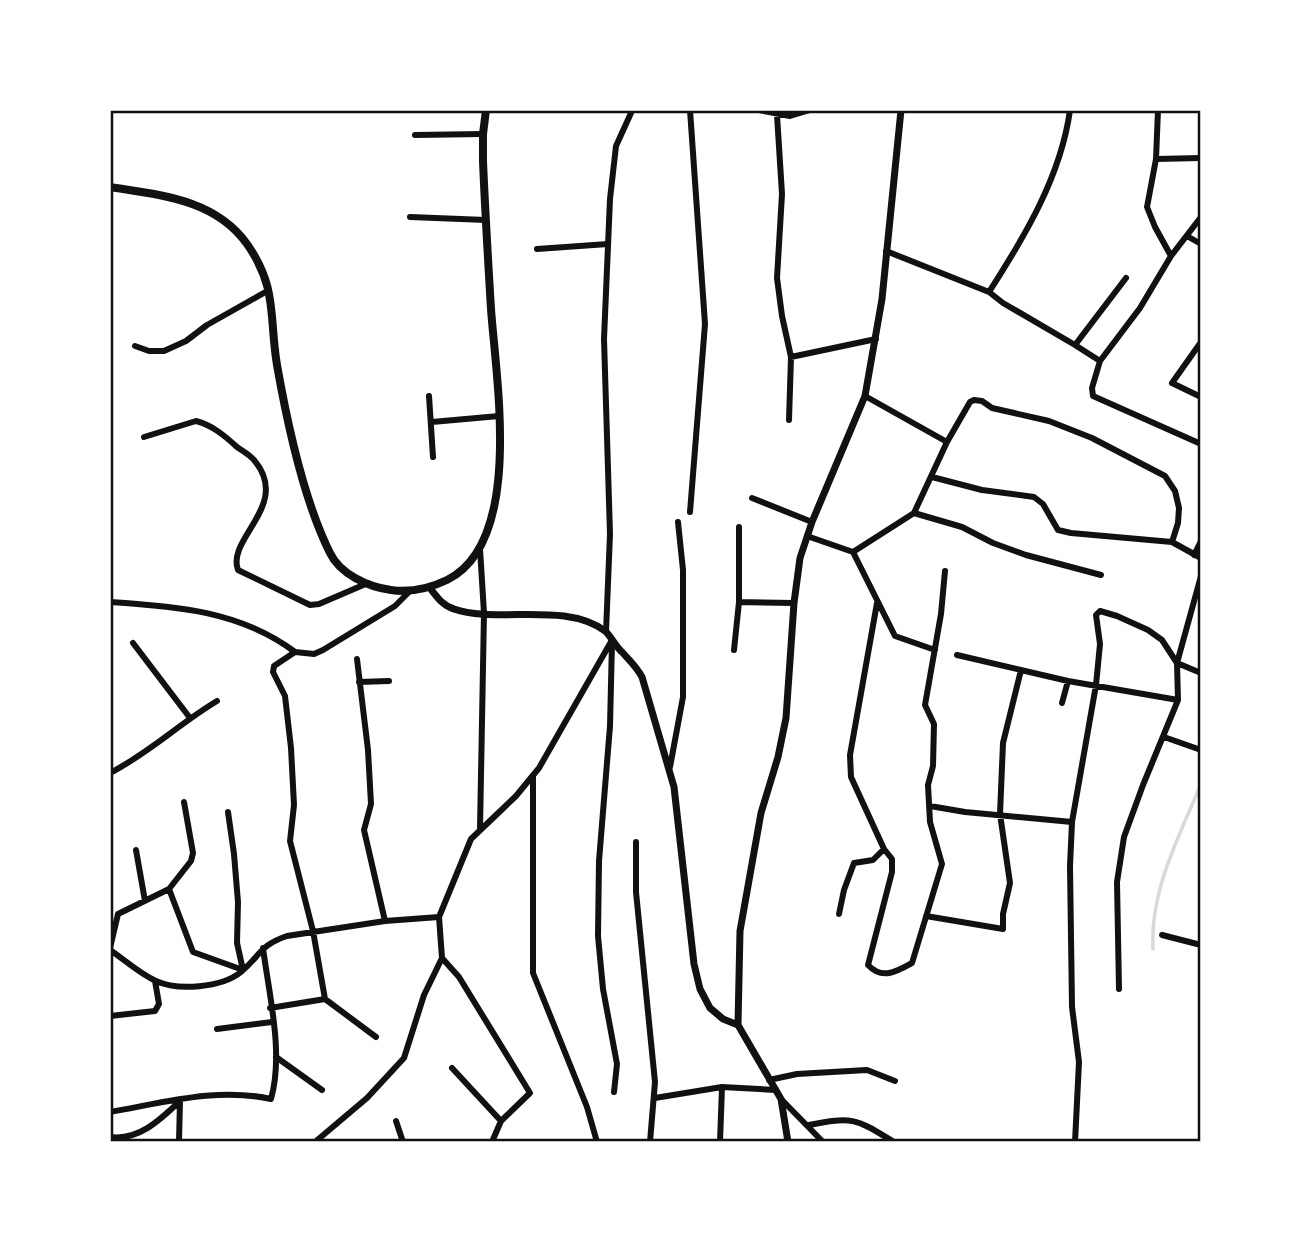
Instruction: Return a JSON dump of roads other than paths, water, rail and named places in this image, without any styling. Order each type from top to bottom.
[{"type":"main road","points":[[110,187],[202,206],[237,231],[247,245],[269,290],[276,362],[291,433],[331,556],[345,572],[386,589],[410,592],[430,588],[458,575],[471,563],[480,549],[500,477],[499,416],[486,220],[483,134],[486,110]]},
{"type":"street","points":[[606,632],[610,534],[604,340],[608,244],[616,146],[630,111],[640,110]]},
{"type":"street","points":[[690,110],[705,324],[690,512]]},
{"type":"street","points":[[759,110],[790,116],[810,110]]},
{"type":"street","points":[[823,1142],[781,1099],[738,1025],[740,931],[761,813],[778,757],[786,718],[800,558],[812,522],[865,396],[876,339],[901,110]]},
{"type":"street","points":[[989,292],[1032,221],[1064,141],[1070,110]]},
{"type":"street","points":[[1158,110],[1156,159],[1147,207],[1171,256]]},
{"type":"street","points":[[777,115],[782,194],[777,278],[791,357],[789,420]]},
{"type":"street","points":[[415,135],[483,134]]},
{"type":"street","points":[[1156,159],[1201,158]]},
{"type":"street","points":[[410,217],[486,220]]},
{"type":"street","points":[[1201,218],[1171,256],[1140,308],[1100,361],[1092,388],[1093,396],[1201,444]]},
{"type":"street","points":[[1187,236],[1201,243]]},
{"type":"street","points":[[537,249],[608,244]]},
{"type":"street","points":[[886,251],[989,292],[1100,361]]},
{"type":"street","points":[[1076,345],[1126,278]]},
{"type":"street","points":[[135,346],[149,351],[164,351],[186,341],[207,325],[269,290]]},
{"type":"street","points":[[791,357],[876,339]]},
{"type":"street","points":[[1201,342],[1172,383],[1201,397]]},
{"type":"street","points":[[429,396],[433,457]]},
{"type":"street","points":[[865,396],[947,442]]},
{"type":"street","points":[[853,552],[914,513],[947,442],[970,402],[974,400],[982,401],[992,408],[1049,421],[1092,438],[1165,476],[1175,491],[1180,508],[1172,542]]},
{"type":"street","points":[[432,422],[499,416]]},
{"type":"street","points":[[144,437],[196,421],[214,429],[255,461],[266,491],[262,512],[236,555],[238,570],[310,605],[319,604],[368,583]]},
{"type":"street","points":[[932,477],[982,490],[1034,497],[1043,504],[1058,530],[1172,542],[1197,556],[1201,541]]},
{"type":"street","points":[[752,498],[812,522]]},
{"type":"street","points":[[914,513],[962,527],[993,543],[1026,555],[1101,575]]},
{"type":"street","points":[[670,767],[683,697],[683,570],[678,522]]},
{"type":"street","points":[[734,649],[739,602],[739,527]]},
{"type":"street","points":[[807,536],[853,552],[895,636],[934,650]]},
{"type":"street","points":[[480,549],[484,613],[480,829]]},
{"type":"street","points":[[877,603],[850,755],[851,777],[884,849],[892,859],[892,872],[868,965],[875,972],[887,975],[912,963],[942,864],[930,821],[928,785],[933,766],[934,724],[925,705],[941,614],[945,571]]},
{"type":"street","points":[[1119,989],[1118,882],[1124,837],[1178,700],[1177,663],[1201,576]]},
{"type":"street","points":[[430,588],[440,600],[456,610],[544,614],[587,623],[606,632],[635,663],[642,677],[670,767],[694,964],[701,989],[710,1008],[723,1019],[738,1025]]},
{"type":"street","points":[[110,602],[215,614],[257,629],[295,652],[314,654],[395,606],[410,592]]},
{"type":"street","points":[[739,602],[794,603]]},
{"type":"street","points":[[1075,1142],[1079,1062],[1072,1007],[1069,866],[1072,821],[1096,685],[1100,644],[1096,615],[1100,611],[1148,630],[1162,640],[1177,663],[1201,673]]},
{"type":"street","points":[[315,1142],[368,1098],[404,1058],[424,995],[442,958],[439,917],[471,839],[533,776],[612,640]]},
{"type":"street","points":[[612,640],[610,726],[599,861],[598,936],[603,989],[617,1064],[614,1092]]},
{"type":"street","points":[[133,643],[190,718]]},
{"type":"street","points":[[295,652],[274,666],[273,672],[285,696],[291,748],[294,805],[290,841],[313,931],[326,999],[376,1037]]},
{"type":"street","points":[[957,655],[1068,681],[1178,700]]},
{"type":"street","points":[[357,659],[372,804],[364,830],[385,921]]},
{"type":"street","points":[[926,916],[1003,929],[1003,914],[1010,883],[1000,814],[1003,743],[1021,670]]},
{"type":"street","points":[[359,682],[389,681]]},
{"type":"street","points":[[1062,703],[1068,681]]},
{"type":"street","points":[[110,773],[132,762],[217,701]]},
{"type":"street","points":[[1164,737],[1201,750]]},
{"type":"street","points":[[533,776],[533,973],[587,1107],[597,1142]]},
{"type":"street","points":[[184,802],[193,853],[191,861],[169,889],[118,914],[110,949],[155,981],[186,986],[233,977],[243,971],[262,947],[279,938],[385,921],[439,917]]},
{"type":"street","points":[[930,806],[1072,821]]},
{"type":"street","points":[[228,812],[239,902],[237,943],[243,971]]},
{"type":"street","points":[[636,842],[636,892],[655,1098],[650,1142]]},
{"type":"street","points":[[839,914],[854,863],[873,860],[884,849]]},
{"type":"street","points":[[136,850],[145,901]]},
{"type":"street","points":[[169,889],[193,952],[243,971]]},
{"type":"street","points":[[1162,935],[1201,945]]},
{"type":"street","points":[[110,1112],[225,1094],[250,1095],[271,1100],[275,1085],[276,1057],[262,947]]},
{"type":"street","points":[[442,958],[459,977],[530,1093],[501,1121],[492,1142]]},
{"type":"street","points":[[110,1016],[155,1011],[159,1004],[155,981]]},
{"type":"street","points":[[270,1008],[326,999]]},
{"type":"street","points":[[217,1029],[272,1023]]},
{"type":"street","points":[[276,1057],[322,1090]]},
{"type":"street","points":[[452,1068],[501,1121]]},
{"type":"street","points":[[769,1080],[796,1074],[867,1070],[895,1080]]},
{"type":"street","points":[[655,1098],[722,1087],[776,1090]]},
{"type":"street","points":[[720,1142],[722,1087]]},
{"type":"street","points":[[781,1099],[788,1142]]},
{"type":"street","points":[[110,1137],[120,1139],[135,1135],[159,1121],[180,1100]]},
{"type":"street","points":[[180,1100],[180,1142]]},
{"type":"street","points":[[809,1125],[839,1119],[860,1122],[894,1142]]},
{"type":"street","points":[[396,1121],[403,1142]]},
{"type":"waterway","points":[[1153,949],[1153,927],[1161,885],[1201,784]]}]
